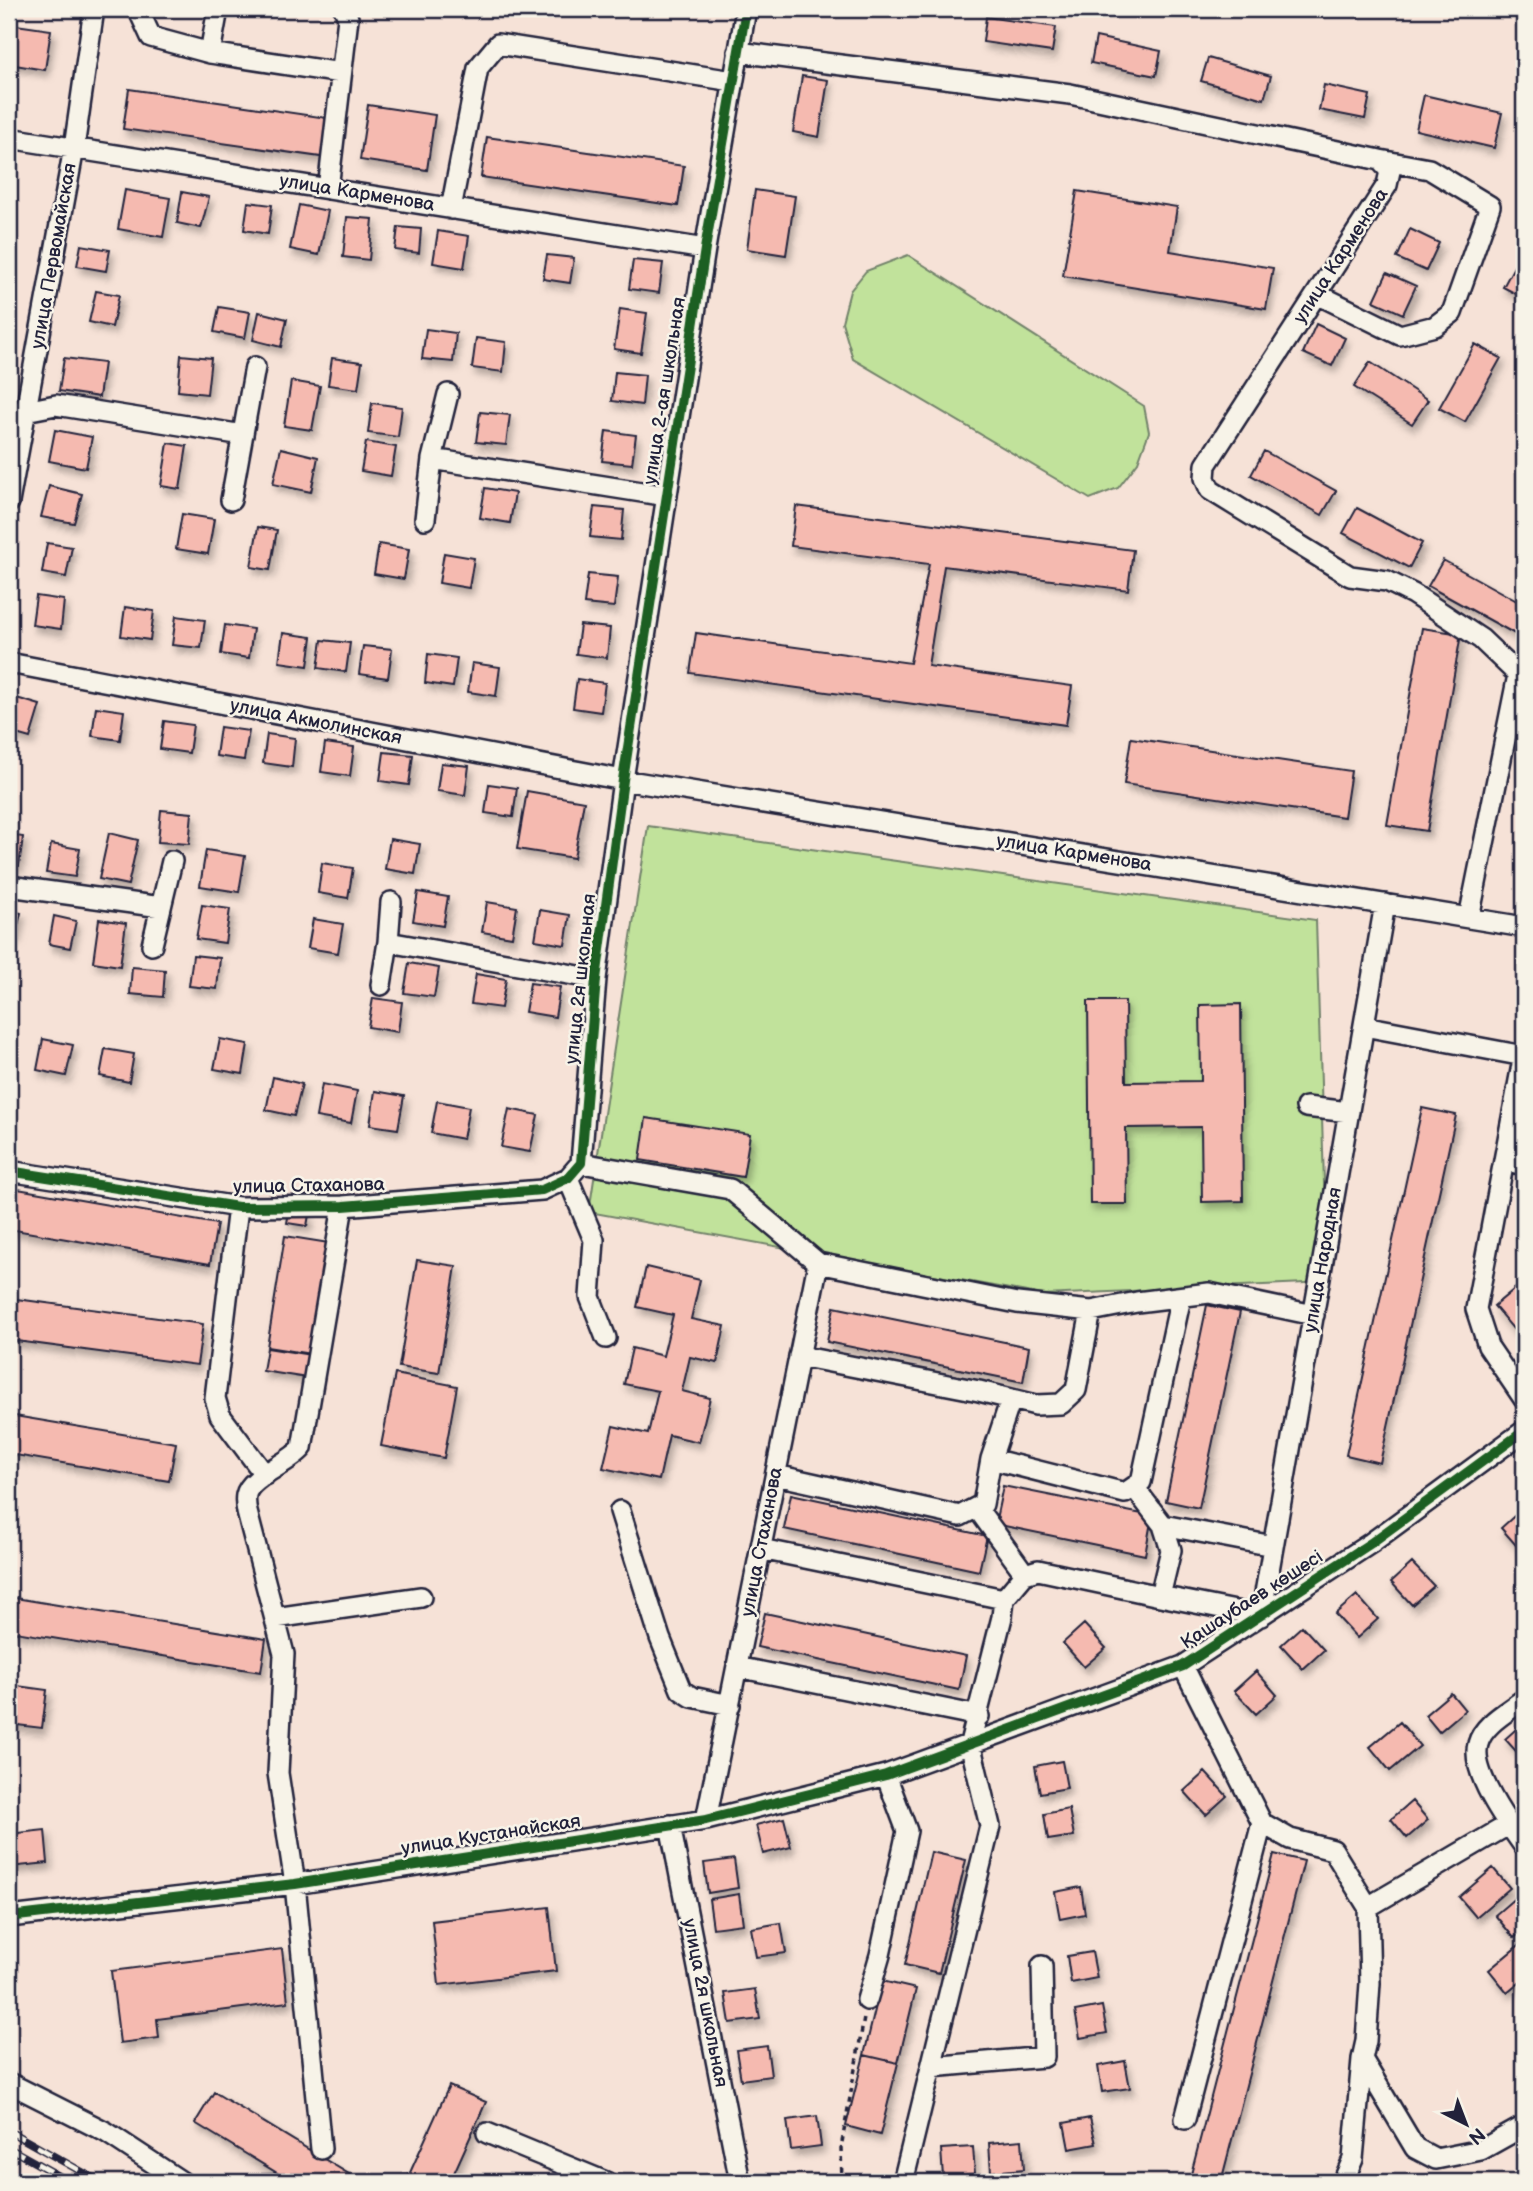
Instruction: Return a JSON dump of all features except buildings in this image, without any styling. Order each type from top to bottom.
[{"type":"street","name":"улица Первомайская","points":[[9,502],[17,411],[74,148],[94,9]]},
{"type":"street","points":[[138,9],[151,37],[209,53],[341,73]]},
{"type":"street","points":[[209,53],[218,9]]},
{"type":"street","points":[[328,189],[348,18],[344,9]]},
{"type":"street","name":"улица 2-ая школьная","points":[[623,780],[705,249],[746,9]]},
{"type":"street","points":[[451,209],[478,68],[498,44],[733,81]]},
{"type":"street","name":"улица Карменова","points":[[738,52],[1070,94],[1380,160],[1390,172],[1387,185],[1206,465],[1205,478],[1210,490],[1350,576],[1387,581],[1413,594],[1480,639],[1522,674]]},
{"type":"street","name":"улица Карменова","points":[[9,138],[705,249]]},
{"type":"street","points":[[1317,294],[1400,335],[1435,326],[1452,313],[1490,206],[1429,169],[1380,160]]},
{"type":"street","points":[[231,500],[255,367]]},
{"type":"street","points":[[425,519],[432,459],[448,394]]},
{"type":"street","points":[[17,411],[56,405],[243,435]]},
{"type":"street","points":[[432,459],[667,496]]},
{"type":"street","name":"улица Акмолинская","points":[[9,663],[623,780]]},
{"type":"street","points":[[1469,918],[1522,674]]},
{"type":"street","name":"улица Карменова","points":[[623,780],[1524,927]]},
{"type":"street","name":"улица 2я школьная","points":[[581,1163],[596,979],[623,780]]},
{"type":"street","points":[[152,944],[172,861]]},
{"type":"street","points":[[9,886],[162,907]]},
{"type":"street","points":[[381,985],[391,902]]},
{"type":"street","name":"улица Народная","points":[[1261,1616],[1385,904]]},
{"type":"street","points":[[388,942],[596,979]]},
{"type":"street","points":[[1364,1026],[1524,1055],[1476,1309],[1488,1346],[1524,1399]]},
{"type":"street","points":[[1306,1107],[1349,1112]]},
{"type":"street","points":[[1504,1160],[1524,1165]]},
{"type":"street","points":[[606,1338],[590,1297],[594,1240],[568,1178],[581,1163],[730,1189],[817,1263],[1017,1303],[1091,1311],[1209,1293],[1314,1315]]},
{"type":"street","name":"улица Стаханова","points":[[9,1171],[238,1207],[343,1206],[542,1190],[568,1178]]},
{"type":"street","points":[[321,2149],[295,1884],[278,1773],[284,1654],[247,1513],[246,1496],[251,1486],[293,1458],[302,1448],[343,1206]]},
{"type":"street","points":[[238,1207],[215,1398],[220,1415],[265,1475]]},
{"type":"street","name":"улица Стаханова","points":[[706,1821],[817,1263]]},
{"type":"street","points":[[991,1459],[1125,1493],[1141,1482],[1181,1297]]},
{"type":"street","points":[[799,1356],[1036,1405],[1061,1404],[1076,1390],[1091,1311]]},
{"type":"street","points":[[776,1475],[960,1516],[983,1504],[991,1459],[1011,1399]]},
{"type":"street","name":"Қашаубаев көшесі","points":[[970,1743],[1183,1666],[1371,1544],[1524,1430]]},
{"type":"street","points":[[1134,1487],[1163,1525],[1171,1550],[1160,1596]]},
{"type":"street","points":[[976,1508],[1025,1573]]},
{"type":"street","points":[[620,1511],[660,1638],[681,1690],[692,1696],[730,1705]]},
{"type":"street","points":[[1163,1525],[1273,1546]]},
{"type":"street","points":[[761,1549],[1004,1599]]},
{"type":"street","points":[[903,2182],[990,1826],[970,1743],[979,1716],[1004,1599],[1025,1573],[1038,1570],[1261,1616]]},
{"type":"street","points":[[275,1618],[421,1597]]},
{"type":"street","points":[[1183,1666],[1262,1823],[1290,1839],[1333,1850],[1368,1907],[1370,1983],[1366,2040],[1353,2159],[1343,2182]]},
{"type":"street","points":[[737,1667],[979,1716]]},
{"type":"street","points":[[1524,1699],[1490,1724],[1478,1743],[1478,1766],[1508,1825],[1524,1846]]},
{"type":"street","name":"улица Кустанайская","points":[[9,1917],[295,1884],[706,1821],[886,1775],[970,1743]]},
{"type":"street","points":[[867,2000],[880,1955],[907,1831],[886,1775]]},
{"type":"street","points":[[1185,2119],[1262,1823]]},
{"type":"street","name":"улица 2я школьная","points":[[670,1825],[740,2182]]},
{"type":"street","points":[[1368,1907],[1508,1825]]},
{"type":"street","points":[[931,2067],[1044,2057],[1042,1966]]},
{"type":"street","points":[[1362,2059],[1415,2148],[1436,2158],[1481,2150],[1524,2126]]},
{"type":"street","points":[[9,2083],[106,2132],[183,2182]]},
{"type":"street","points":[[487,2133],[606,2182]]},
{"type":"path","points":[[842,2182],[841,2148],[867,2000]]},
{"type":"green space","points":[[908,255],[1144,406],[1149,432],[1138,462],[1118,488],[1090,499],[853,359],[842,322],[850,291],[866,271]]},
{"type":"green space","points":[[648,826],[1316,920],[1327,1282],[1043,1295],[589,1212]]},
{"type":"railway","points":[[9,2131],[100,2182]]},
{"type":"railway","points":[[9,2148],[70,2182]]},
{"type":"cycle path","points":[[9,1171],[238,1207],[343,1206],[542,1190],[568,1178],[581,1163],[596,979],[623,780],[705,249],[746,9]]},
{"type":"cycle path","points":[[9,1917],[295,1884],[706,1820],[886,1775],[1183,1666],[1371,1543],[1524,1431]]}]
